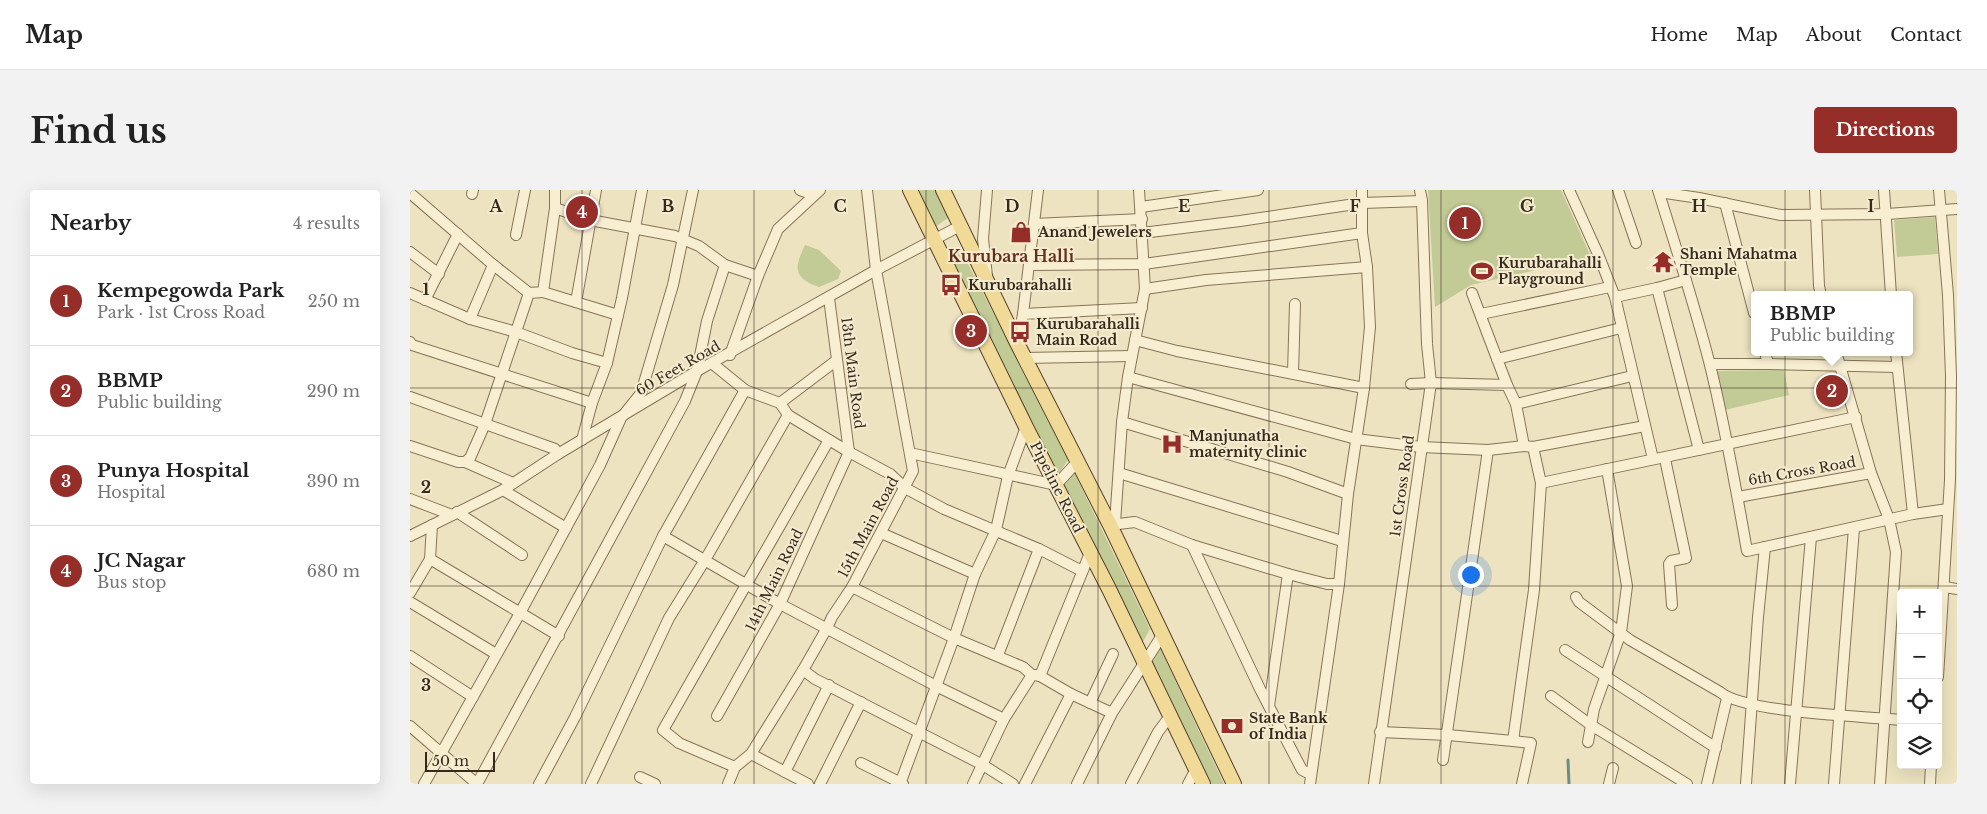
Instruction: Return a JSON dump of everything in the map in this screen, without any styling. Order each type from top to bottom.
[{"type":"main road","name":"Pipeline Road","points":[[910,190],[1026,427],[1145,663],[1203,784]]},
{"type":"main road","points":[[943,190],[1024,358],[1113,524],[1234,784]]},
{"type":"street","points":[[516,235],[525,190]]},
{"type":"street","points":[[543,292],[555,208],[555,190]]},
{"type":"street","points":[[576,302],[596,190]]},
{"type":"street","points":[[582,440],[592,403],[608,363],[636,229],[642,190]]},
{"type":"street","points":[[424,784],[443,753],[600,465],[620,418],[641,393],[673,285],[693,190]]},
{"type":"street","points":[[800,190],[817,192]]},
{"type":"street","name":"15th Main Road","points":[[728,784],[735,767],[751,754],[803,670],[832,617],[852,587],[913,471],[876,270],[867,190]]},
{"type":"street","points":[[987,190],[983,239],[988,282]]},
{"type":"street","points":[[1016,341],[1020,332],[1023,314],[1038,190]]},
{"type":"street","points":[[1139,190],[1145,290],[1128,377],[1113,524],[1135,522],[1192,544],[1288,574],[1327,584],[1339,584]]},
{"type":"street","points":[[1141,207],[1258,190]]},
{"type":"street","points":[[1310,779],[1339,584],[1342,541],[1364,388],[1370,327],[1367,267],[1362,233],[1362,190]]},
{"type":"street","name":"1st Cross Road","points":[[1374,784],[1431,382],[1427,344],[1420,190]]},
{"type":"street","points":[[1569,190],[1615,297],[1653,459]]},
{"type":"street","points":[[1618,190],[1636,243]]},
{"type":"street","points":[[1815,190],[1820,291]]},
{"type":"street","points":[[1884,190],[1891,291]]},
{"type":"street","points":[[1939,190],[1954,376],[1941,634]]},
{"type":"street","points":[[1948,509],[1889,519],[1747,551],[1728,445],[1710,364],[1658,191],[1782,215],[1887,214],[1957,209]]},
{"type":"street","points":[[730,355],[758,276],[778,229],[817,192]]},
{"type":"street","points":[[410,193],[493,266],[529,293],[543,292],[618,315]]},
{"type":"street","points":[[1142,233],[1362,203],[1422,201]]},
{"type":"street","points":[[1725,203],[1751,302]]},
{"type":"street","points":[[555,208],[590,220],[676,236],[699,246],[725,265],[758,276]]},
{"type":"street","points":[[1034,224],[1142,219]]},
{"type":"street","name":"60 Feet Road","points":[[410,536],[502,490],[558,454],[697,371],[730,355],[876,270],[960,226]]},
{"type":"street","points":[[1029,265],[1144,264],[1230,250],[1362,233]]},
{"type":"street","points":[[425,300],[458,234]]},
{"type":"street","points":[[410,252],[439,274]]},
{"type":"street","points":[[410,726],[478,784],[686,401],[697,371],[707,322],[725,265]]},
{"type":"street","points":[[470,319],[493,266]]},
{"type":"street","points":[[1145,290],[1206,280],[1367,267]]},
{"type":"street","points":[[1615,297],[1686,280]]},
{"type":"street","points":[[1481,314],[1610,287]]},
{"type":"street","points":[[1657,288],[1698,450]]},
{"type":"street","points":[[410,293],[470,319],[516,332],[572,353],[608,363]]},
{"type":"street","points":[[465,462],[470,458],[485,424],[529,293]]},
{"type":"street","points":[[1472,293],[1506,385],[1516,404],[1541,483],[1534,590],[1513,741]]},
{"type":"street","name":"13th Main Road","points":[[829,298],[849,452]]},
{"type":"street","points":[[1293,373],[1295,304]]},
{"type":"street","points":[[1023,314],[1142,308]]},
{"type":"street","points":[[1497,359],[1621,328]]},
{"type":"street","points":[[1135,340],[1177,351],[1364,388]]},
{"type":"street","points":[[410,342],[412,345],[592,403]]},
{"type":"street","points":[[1024,358],[1131,356]]},
{"type":"street","points":[[1766,356],[1768,364]]},
{"type":"street","points":[[1837,356],[1871,473],[1889,519],[1896,552],[1880,784]]},
{"type":"street","points":[[1896,356],[1913,514]]},
{"type":"street","points":[[780,404],[837,360]]},
{"type":"street","points":[[713,364],[745,390],[780,404],[788,415],[890,474],[905,488],[944,509],[1039,549],[1082,571]]},
{"type":"street","points":[[1710,364],[1897,368]]},
{"type":"street","points":[[1516,404],[1632,376]]},
{"type":"street","points":[[1128,377],[1356,439],[1421,446],[1488,450],[1528,446],[1645,426]]},
{"type":"street","points":[[1411,384],[1431,382],[1506,385]]},
{"type":"street","points":[[539,784],[575,717],[663,536],[745,390]]},
{"type":"street","points":[[410,397],[555,449],[558,454]]},
{"type":"street","points":[[591,784],[669,618],[705,560],[788,415]]},
{"type":"street","points":[[1541,483],[1856,417]]},
{"type":"street","points":[[1122,422],[1288,472],[1348,494]]},
{"type":"street","points":[[862,763],[902,784],[918,732],[954,638],[975,574],[996,530],[1008,476],[1026,427]]},
{"type":"street","points":[[735,767],[679,743],[663,730],[829,440]]},
{"type":"street","points":[[410,446],[454,461],[465,462],[513,483]]},
{"type":"street","points":[[1444,760],[1488,450]]},
{"type":"street","name":"14th Main Road","points":[[717,716],[780,604],[849,452]]},
{"type":"street","points":[[910,453],[1056,485],[1078,461]]},
{"type":"street","points":[[1665,458],[1686,558],[1671,561],[1669,564],[1672,605]]},
{"type":"street","points":[[1588,742],[1594,709],[1621,632],[1627,586],[1607,469]]},
{"type":"street","points":[[1119,473],[1342,541]]},
{"type":"street","name":"6th Cross Road","points":[[1738,497],[1871,473]]},
{"type":"street","points":[[502,490],[566,528]]},
{"type":"street","points":[[410,499],[455,513],[522,555]]},
{"type":"street","points":[[410,593],[430,559],[432,525]]},
{"type":"street","points":[[1834,784],[1854,528]]},
{"type":"street","points":[[881,533],[975,574]]},
{"type":"street","points":[[663,536],[780,604],[936,686],[1004,719]]},
{"type":"street","points":[[1790,784],[1811,537]]},
{"type":"street","points":[[1192,544],[1218,596],[1234,635],[1302,770],[1310,779]]},
{"type":"street","points":[[1746,784],[1765,547]]},
{"type":"street","points":[[998,655],[1039,549]]},
{"type":"street","points":[[973,784],[1004,719],[1036,675],[1090,553]]},
{"type":"street","points":[[430,559],[558,636]]},
{"type":"street","points":[[1270,706],[1288,574]]},
{"type":"street","points":[[852,587],[954,638],[1023,667],[1071,694],[1112,713]]},
{"type":"street","points":[[1945,588],[1957,589]]},
{"type":"street","points":[[1576,597],[1579,602],[1630,640],[1720,692],[1727,698],[1796,711],[1897,720]]},
{"type":"street","points":[[410,602],[496,654]]},
{"type":"street","points":[[1077,784],[1112,713],[1163,634]]},
{"type":"street","points":[[1565,650],[1716,748]]},
{"type":"street","points":[[1090,703],[1113,654]]},
{"type":"street","points":[[410,656],[472,697]]},
{"type":"street","points":[[803,670],[828,685],[983,765],[1013,784]]},
{"type":"street","points":[[785,772],[828,685]]},
{"type":"street","points":[[1025,784],[1071,694]]},
{"type":"street","points":[[1551,696],[1590,724],[1687,784]]},
{"type":"street","points":[[1707,784],[1727,698]]},
{"type":"street","points":[[820,784],[861,702]]},
{"type":"street","points":[[1131,784],[1158,732],[1170,716]]},
{"type":"street","points":[[1380,732],[1448,735],[1531,743],[1522,784]]},
{"type":"street","points":[[751,754],[808,784]]},
{"type":"street","points":[[1609,784],[1613,768]]},
{"type":"street","points":[[1188,784],[1196,769]]},
{"type":"street","points":[[1930,784],[1932,769]]},
{"type":"street","points":[[640,777],[655,784]]},
{"type":"green space","points":[[917,190],[939,190],[951,216],[935,227]]},
{"type":"green space","name":"Kurubarahalli Playground","points":[[1428,190],[1561,190],[1591,257],[1471,285],[1435,307]]},
{"type":"green space","points":[[1935,217],[1938,254],[1897,257],[1894,220]]},
{"type":"green space","points":[[805,245],[819,250],[841,271],[838,279],[819,287],[810,284],[800,276],[798,266]]},
{"type":"green space","points":[[960,248],[1068,460],[1055,479],[947,252]]},
{"type":"green space","points":[[1784,370],[1789,395],[1725,410],[1716,371]]},
{"type":"green space","points":[[1073,470],[1150,629],[1141,645],[1059,486]]},
{"type":"green space","points":[[1158,644],[1224,784],[1209,784],[1149,661]]},
{"type":"waterway","points":[[1568,760],[1569,784]]},
{"type":"place","name":"JC Nagar","points":[[582,212]]},
{"type":"place","name":"Kempegowda Park","points":[[1465,223]]},
{"type":"place","name":"Anand Jewelers","points":[[1021,232]]},
{"type":"place","name":"Shani Mahatma Temple","points":[[1663,262]]},
{"type":"place","name":"Kurubarahalli Playground","points":[[1482,271]]},
{"type":"place","name":"Kurubarahalli","points":[[951,285]]},
{"type":"place","name":"Punya Hospital","points":[[971,331]]},
{"type":"place","name":"Kurubarahalli Main Road","points":[[1020,332]]},
{"type":"place","name":"BBMP","points":[[1832,391]]},
{"type":"place","name":"Manjunatha maternity clinic","points":[[1172,444]]},
{"type":"place","name":"State Bank of India","points":[[1232,726]]},
{"type":"district","name":"Kurubara Halli","points":[[1011,256]]}]
